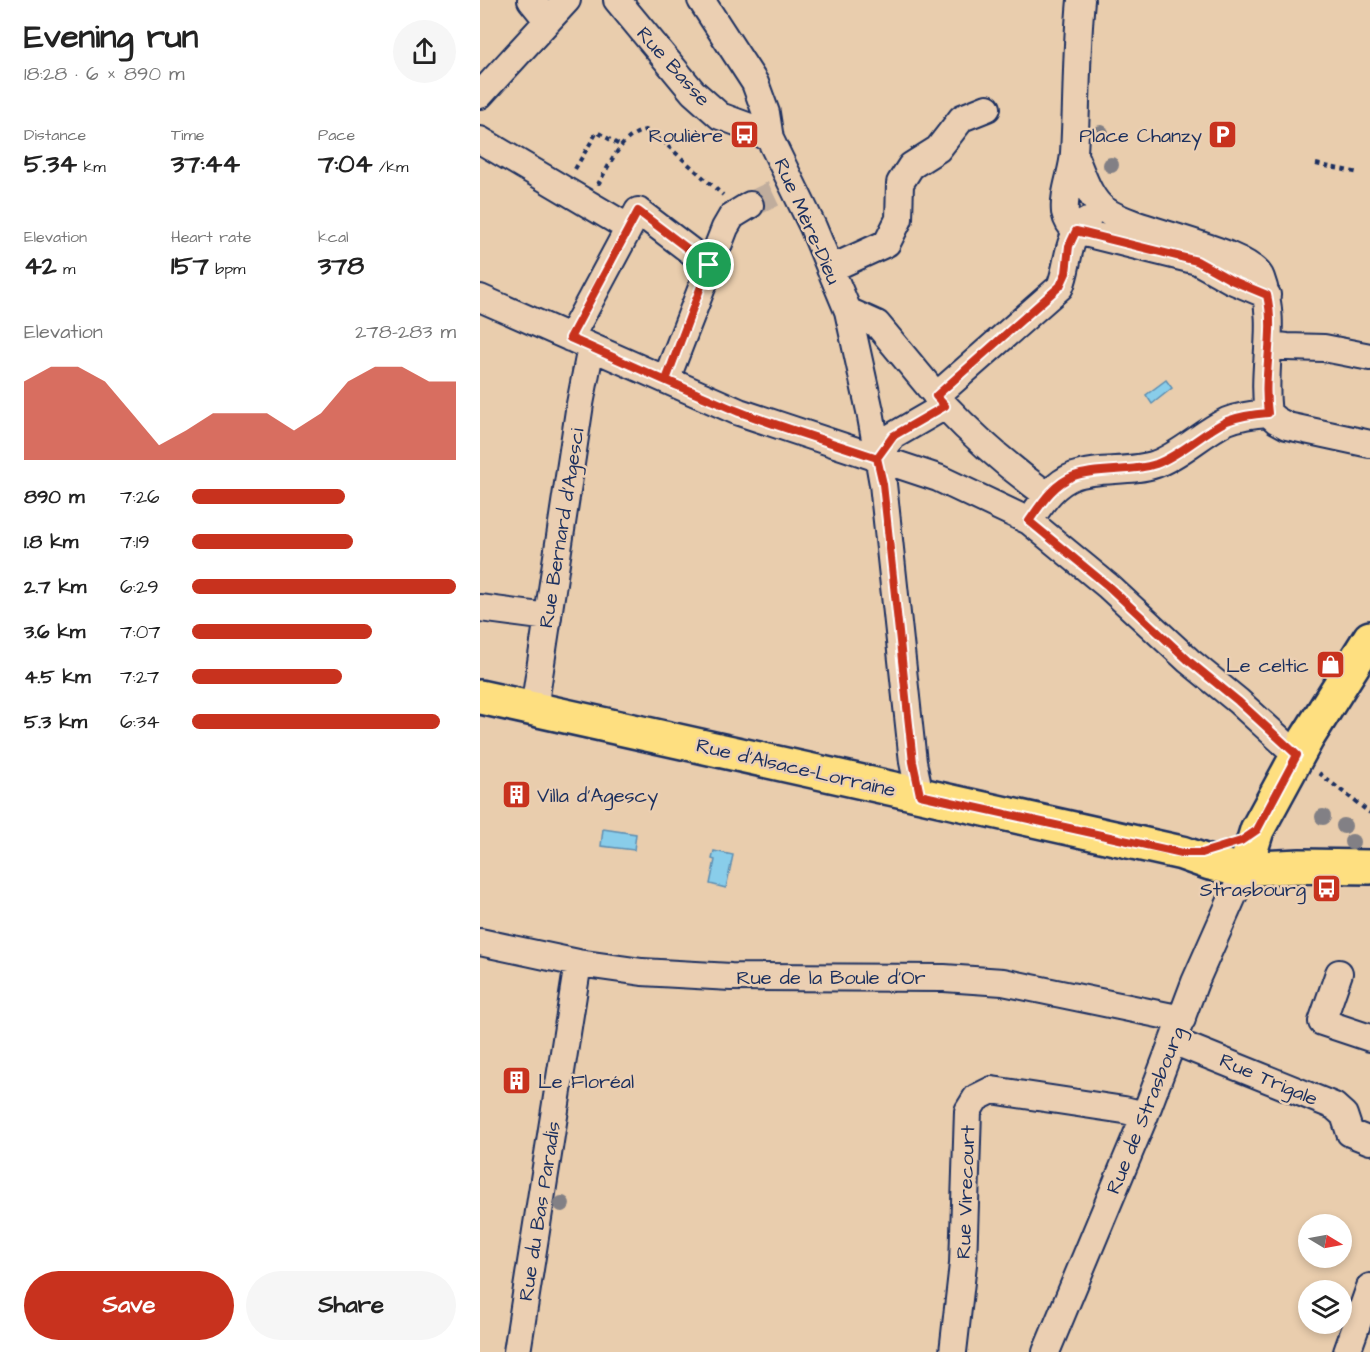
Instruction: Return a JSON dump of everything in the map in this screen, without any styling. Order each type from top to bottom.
[{"type":"main road","points":[[1245,869],[1257,830],[1297,755],[1370,638]]},
{"type":"main road","name":"Rue d'Alsace-Lorraine","points":[[480,697],[1182,853]]},
{"type":"main road","points":[[1182,853],[1202,853],[1241,841],[1257,830]]},
{"type":"main road","points":[[1182,853],[1221,866],[1245,869],[1300,866],[1370,867]]},
{"type":"street","points":[[531,0],[548,21]]},
{"type":"street","points":[[480,95],[567,0]]},
{"type":"street","name":"Rue Basse","points":[[617,0],[693,92],[720,116],[750,127],[770,138]]},
{"type":"street","name":"Rue Mère-Dieu","points":[[701,0],[755,83],[766,113],[770,138],[787,187],[831,269],[848,311],[883,484],[913,762],[920,795]]},
{"type":"street","points":[[1081,0],[1075,92],[1074,155],[1065,210],[1067,222],[1076,231],[1197,261],[1231,280],[1267,295]]},
{"type":"street","points":[[831,269],[887,243],[899,219],[900,183],[911,166],[938,149],[962,118],[987,108]]},
{"type":"street","points":[[480,140],[629,228],[638,211],[709,265]]},
{"type":"street","points":[[1074,155],[1090,191],[1104,210],[1131,224],[1186,240],[1246,262],[1255,268],[1261,276],[1270,310],[1265,387],[1268,413],[1287,426],[1370,444]]},
{"type":"street","points":[[666,380],[709,265],[732,216],[750,205]]},
{"type":"street","points":[[877,458],[893,436],[940,401],[1060,286],[1066,273],[1069,246],[1076,231],[1104,210]]},
{"type":"street","name":"Rue Bernard d'Agesci","points":[[534,709],[580,404],[580,342],[629,228]]},
{"type":"street","points":[[480,298],[739,412],[938,478],[1029,521],[1108,586],[1189,661],[1238,701],[1297,755]]},
{"type":"street","points":[[848,311],[877,324],[940,401],[976,439],[1047,495]]},
{"type":"street","points":[[1269,345],[1287,348],[1324,348],[1370,357]]},
{"type":"street","points":[[1029,521],[1047,495],[1075,476],[1141,468],[1157,463],[1176,454],[1230,420],[1268,413]]},
{"type":"street","points":[[480,608],[548,617]]},
{"type":"street","name":"Rue de Strasbourg","points":[[1046,1352],[1145,1115],[1195,982],[1245,869]]},
{"type":"street","name":"Rue de la Boule d'Or","points":[[480,943],[578,963],[642,972],[731,977],[944,978],[1003,982],[1178,1030]]},
{"type":"street","name":"Rue du Bas Paradis","points":[[517,1352],[578,963]]},
{"type":"street","points":[[1339,973],[1322,1022],[1370,1038]]},
{"type":"street","name":"Rue Trigale","points":[[1178,1030],[1334,1106],[1344,1114],[1360,1137]]},
{"type":"street","name":"Rue Virecourt","points":[[954,1352],[963,1263],[968,1111],[976,1098],[992,1090],[1145,1115]]},
{"type":"street","points":[[1347,1352],[1370,1287]]},
{"type":"path","points":[[592,179],[599,183],[621,146],[635,132],[646,130],[667,145],[723,196]]},
{"type":"path","points":[[580,172],[574,168],[597,132],[621,146]]},
{"type":"path","points":[[1316,164],[1359,174]]},
{"type":"path","points":[[1340,790],[1370,813]]},
{"type":"water","points":[[1166,380],[1172,388],[1152,404],[1146,395]]},
{"type":"water","points":[[603,829],[636,834],[634,850],[601,846]]},
{"type":"water","points":[[714,851],[733,855],[726,888],[710,884],[715,860],[712,859]]},
{"type":"tunnel","points":[[750,205],[781,190]]},
{"type":"place","name":"Roulière","points":[[744,135]]},
{"type":"place","name":"Place Chanzy","points":[[1223,135]]},
{"type":"place","name":"Le celtic","points":[[1330,665]]},
{"type":"place","name":"Villa d'Agescy","points":[[516,795]]},
{"type":"place","name":"Strasbourg","points":[[1327,889]]},
{"type":"place","name":"Le Floréal","points":[[517,1081]]},
{"type":"route","points":[[709,265],[638,211],[570,338],[739,412],[808,435],[877,458],[884,445],[893,436],[945,406],[936,396],[1060,286],[1066,273],[1069,246],[1076,231],[1197,261],[1231,280],[1267,295],[1270,310],[1265,379],[1268,413],[1230,420],[1176,454],[1157,463],[1141,468],[1075,476],[1047,495],[1029,521],[1108,586],[1189,661],[1238,701],[1297,755],[1257,830],[1241,841],[1202,853],[1182,853],[920,795],[913,762],[883,484],[877,458],[739,412],[666,380],[709,265]]}]
